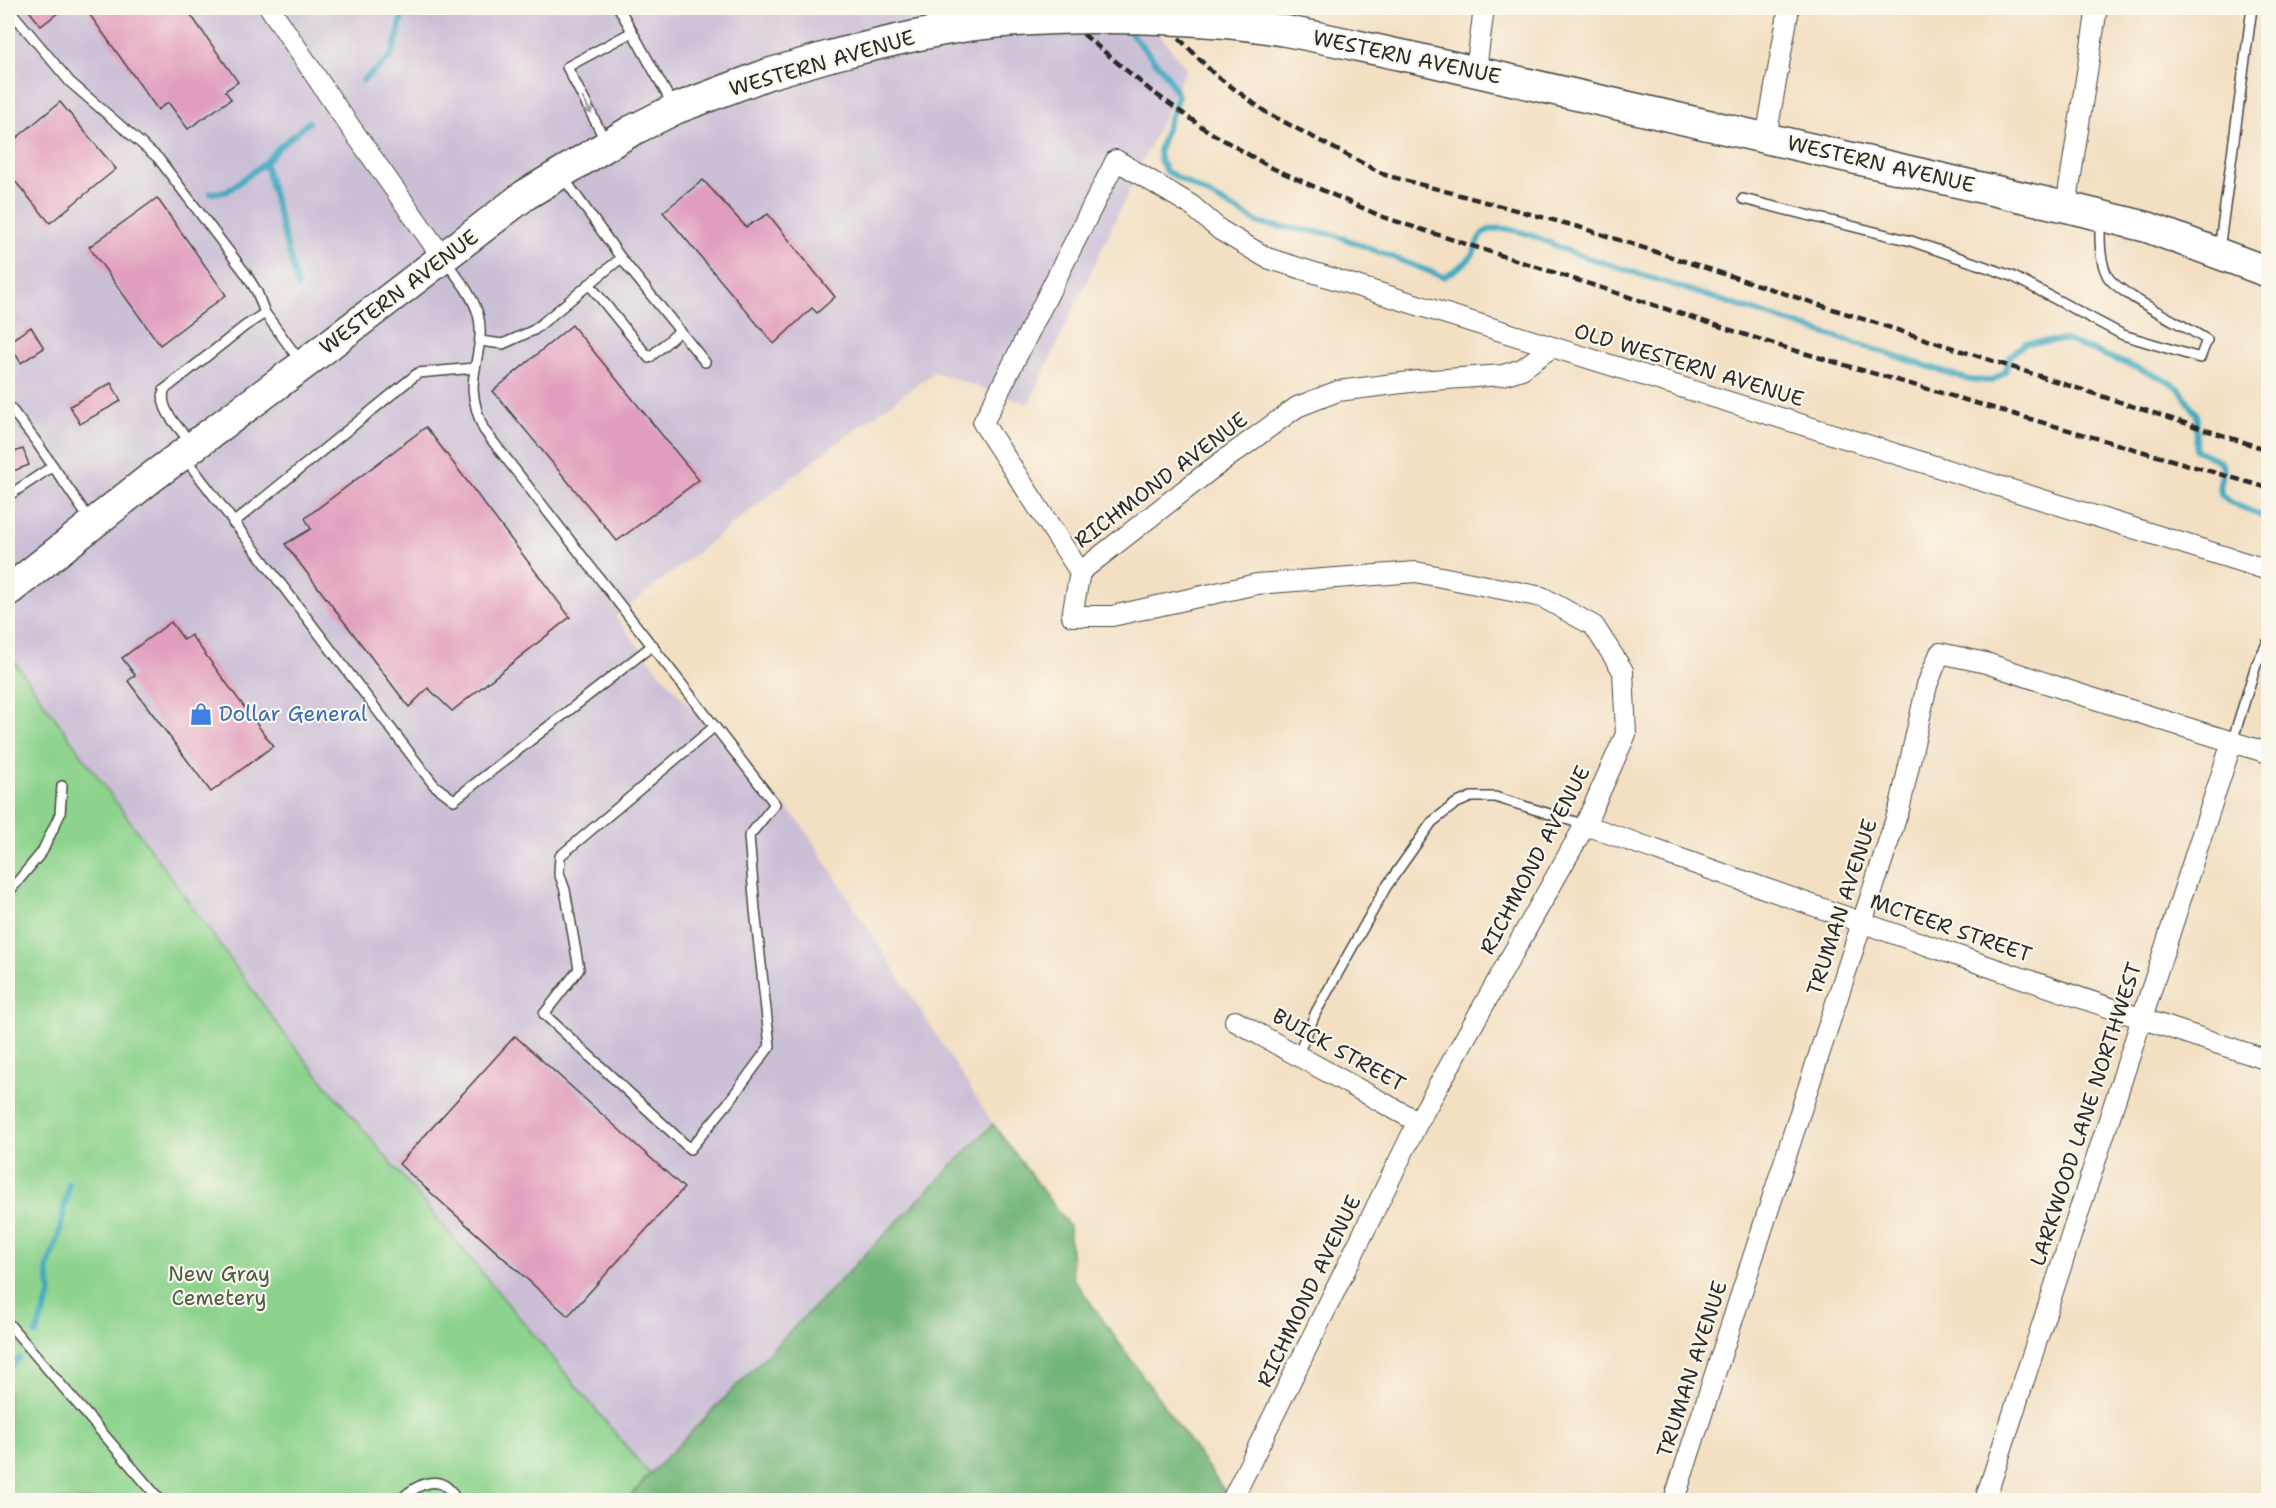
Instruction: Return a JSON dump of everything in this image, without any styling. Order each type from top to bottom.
[{"type":"main road","name":"WESTERN AVENUE","points":[[8,591],[525,195],[608,145],[675,109],[768,74],[891,41],[968,26],[1051,20],[1130,19],[1215,22],[1288,32],[1476,70],[2100,215],[2146,228],[2268,272]]},
{"type":"street","points":[[270,8],[337,108],[443,258]]},
{"type":"street","points":[[1476,70],[1484,8]]},
{"type":"street","points":[[1767,138],[1790,8]]},
{"type":"street","points":[[2066,207],[2097,8]]},
{"type":"street","name":"OLD WESTERN AVENUE","points":[[1080,572],[983,423],[1116,160],[1191,205],[1220,230],[1267,258],[2268,570]]},
{"type":"street","name":"RICHMOND AVENUE","points":[[1232,1500],[1418,1122],[1585,825],[1626,734],[1623,671],[1594,626],[1542,597],[1416,572],[1257,584],[1112,616],[1072,616],[1080,572],[1209,471],[1297,407],[1338,391],[1418,381],[1503,375],[1522,369],[1552,347]]},
{"type":"street","name":"TRUMAN AVENUE","points":[[1674,1500],[1900,806],[1927,685],[1941,653],[1986,663],[2268,753]]},
{"type":"street","name":"LARKWOOD LANE NORTHWEST","points":[[1985,1500],[2232,742]]},
{"type":"street","name":"MCTEER STREET","points":[[1585,825],[2142,1019],[2268,1059]]},
{"type":"street","name":"BUICK STREET","points":[[1235,1021],[1418,1122]]},
{"type":"lane","points":[[8,8],[70,82],[158,158],[246,274],[257,292],[265,313],[303,365]]},
{"type":"lane","points":[[619,8],[675,109]]},
{"type":"lane","points":[[2219,253],[2252,8]]},
{"type":"lane","points":[[608,145],[567,67],[632,32]]},
{"type":"lane","points":[[561,174],[621,258],[705,362]]},
{"type":"lane","points":[[1743,199],[1911,241],[2012,276],[2123,335],[2200,358],[2207,340],[2123,291],[2107,277],[2101,255],[2100,215]]},
{"type":"lane","points":[[443,258],[470,294],[478,315],[480,341],[473,389],[477,414],[484,430],[775,804],[749,836],[770,1046],[690,1149],[543,1014],[579,969],[565,890],[559,873],[560,856],[714,727]]},
{"type":"lane","points":[[480,341],[503,344],[534,330],[621,258]]},
{"type":"lane","points":[[589,284],[649,358],[680,331]]},
{"type":"lane","points":[[265,313],[164,390],[161,399],[188,451],[233,523],[434,785],[454,800],[653,645]]},
{"type":"lane","points":[[233,523],[418,373],[475,368]]},
{"type":"lane","points":[[8,405],[93,524]]},
{"type":"lane","points":[[8,496],[53,466]]},
{"type":"lane","points":[[2232,742],[2256,666],[2268,642]]},
{"type":"lane","points":[[8,892],[42,852],[60,814],[62,786]]},
{"type":"lane","points":[[1298,1054],[1316,1012],[1386,887],[1432,822],[1455,804],[1472,797],[1495,797],[1585,825]]},
{"type":"lane","points":[[8,1323],[160,1500]]},
{"type":"lane","points":[[400,1500],[417,1486],[437,1482],[446,1486],[456,1500]]},
{"type":"shaded area","points":[[8,8],[1140,8],[1186,69],[1029,404],[934,372],[818,457],[615,617],[673,688],[802,825],[993,1124],[650,1475],[288,1039],[8,653]]},
{"type":"green space","name":"New Gray Cemetery","points":[[8,653],[288,1039],[650,1475],[627,1500],[8,1500]]},
{"type":"green space","points":[[993,1124],[1069,1226],[1073,1278],[1231,1500],[627,1500],[650,1474]]},
{"type":"building","points":[[27,8],[64,8],[41,26]]},
{"type":"building","points":[[85,8],[186,8],[238,82],[225,91],[231,99],[188,129],[168,102],[158,110]]},
{"type":"building","points":[[60,102],[116,169],[50,223],[8,173],[8,145]]},
{"type":"building","points":[[703,180],[746,227],[768,214],[835,297],[817,313],[812,308],[774,344],[663,212]]},
{"type":"building","points":[[157,198],[226,295],[160,345],[89,247]]},
{"type":"building","points":[[572,325],[699,480],[617,541],[493,391]]},
{"type":"building","points":[[31,327],[44,348],[21,363],[8,342]]},
{"type":"building","points":[[111,383],[121,401],[80,424],[70,406]]},
{"type":"building","points":[[426,427],[570,617],[452,711],[428,688],[409,707],[285,544],[311,529],[305,518]]},
{"type":"building","points":[[23,449],[29,465],[8,473],[8,454]]},
{"type":"building","name":"Dollar General","points":[[171,622],[184,640],[191,635],[273,746],[211,792],[128,681],[135,675],[122,658]]},
{"type":"building","points":[[515,1036],[684,1188],[568,1316],[399,1164]]},
{"type":"waterway","points":[[363,80],[390,58],[398,36],[403,8]]},
{"type":"waterway","points":[[1127,29],[1167,75],[1178,96],[1159,150],[1160,160],[1166,171],[1261,224],[1332,234],[1444,277],[1470,258],[1480,237],[1487,231],[1498,229],[1524,233],[1570,252],[1970,380],[1992,381],[2005,372],[2010,356],[2025,343],[2066,340],[2162,378],[2179,388],[2197,415],[2196,450],[2220,461],[2224,468],[2220,482],[2221,494],[2230,502],[2268,519]]},
{"type":"waterway","points":[[211,193],[226,192],[265,163],[279,147],[309,122]]},
{"type":"waterway","points":[[265,163],[298,288]]},
{"type":"waterway","points":[[36,1334],[51,1292],[47,1269],[59,1235],[69,1184]]},
{"type":"waterway","points":[[8,1369],[19,1358]]},
{"type":"railway","points":[[1052,8],[1150,90],[1208,131],[1270,167],[1383,217],[1783,347],[2268,488]]},
{"type":"railway","points":[[1152,8],[1214,74],[1267,113],[1385,175],[1579,227],[2268,450]]},
{"type":"place","name":"Dollar General","points":[[201,714]]}]
